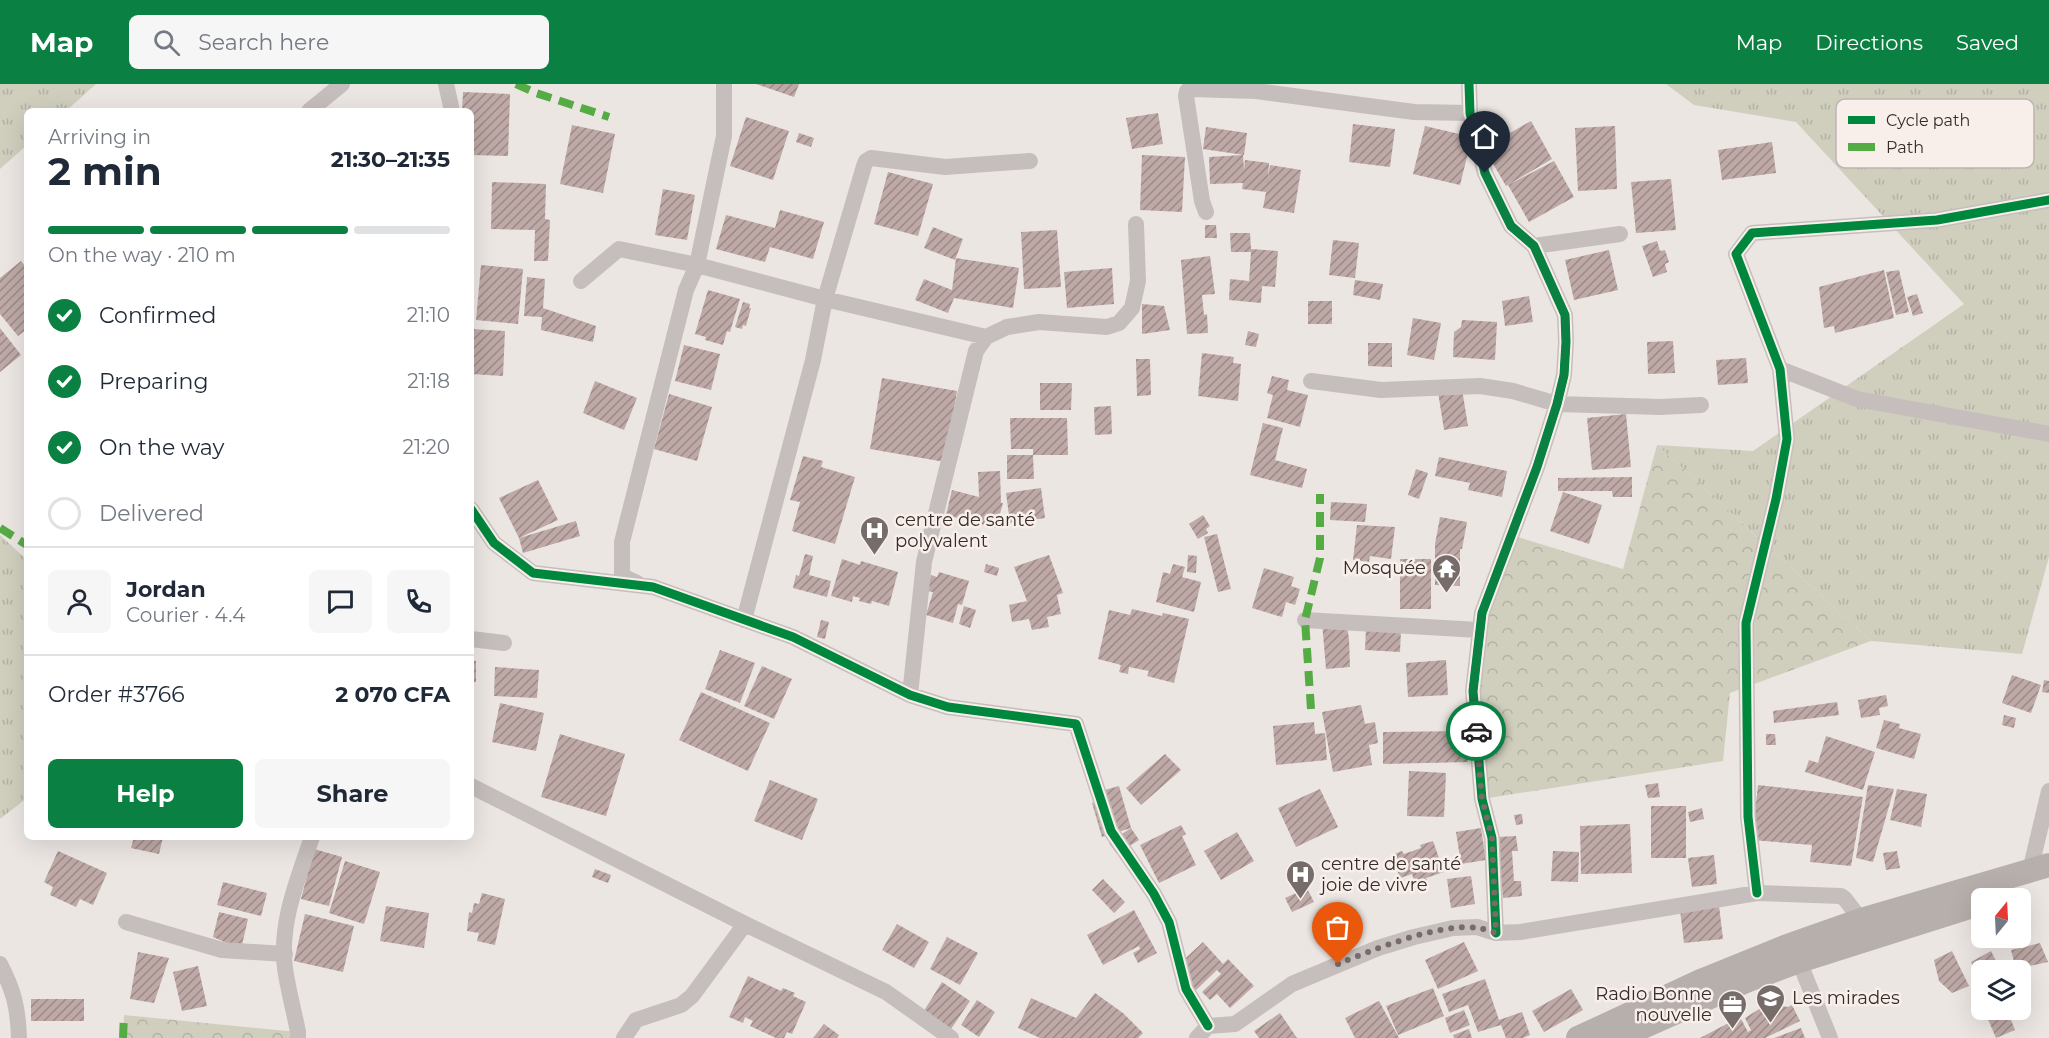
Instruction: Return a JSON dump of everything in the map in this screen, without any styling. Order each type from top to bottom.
[{"type":"main road","points":[[2015,888],[2043,873]]},
{"type":"main road","points":[[1578,1038],[1703,980],[1787,946],[1861,920],[2043,873]]},
{"type":"main road","points":[[1618,1038],[1746,981],[1799,961],[1971,906]]},
{"type":"street","points":[[313,108],[342,84]]},
{"type":"street","points":[[446,84],[451,108]]},
{"type":"street","points":[[644,586],[622,576],[622,542],[686,290],[698,265],[724,136],[724,84]]},
{"type":"street","points":[[1469,84],[1470,113],[1485,173],[1511,226],[1534,246],[1565,315],[1566,342],[1564,375],[1557,404],[1537,467],[1482,613],[1479,630],[1473,691],[1482,799],[1492,838],[1496,933]]},
{"type":"street","points":[[1206,212],[1202,201],[1186,96],[1187,91],[1191,89],[1256,91],[1414,112],[1470,113]]},
{"type":"street","points":[[744,620],[813,360],[825,299],[864,166],[871,158],[945,167],[1030,160]]},
{"type":"street","points":[[1757,893],[1748,817],[1746,623],[1776,498],[1787,439],[1780,369],[1736,254],[1752,233],[1936,220],[2049,200]]},
{"type":"street","points":[[910,695],[924,562],[976,351],[986,337],[1007,327],[1040,322],[1107,327],[1119,323],[1132,308],[1138,281],[1136,224]]},
{"type":"street","points":[[1534,246],[1620,234]]},
{"type":"street","points":[[581,281],[619,249],[698,265],[825,299],[986,337]]},
{"type":"street","points":[[1780,369],[1857,399],[2049,434]]},
{"type":"street","points":[[1311,381],[1381,390],[1480,386],[1514,391],[1557,404],[1661,407],[1701,405]]},
{"type":"street","points":[[474,513],[494,543],[533,573],[653,587],[794,637],[910,695],[948,707],[1076,724],[1111,831],[1154,894],[1169,922],[1181,976],[1203,1032],[1235,1024],[1292,984],[1378,948],[1452,928],[1477,927],[1496,933],[1520,932],[1757,893],[1841,896],[1861,920]]},
{"type":"street","points":[[1305,620],[1479,630]]},
{"type":"street","points":[[474,639],[504,643]]},
{"type":"street","points":[[474,788],[886,992],[951,1038]]},
{"type":"street","points":[[2043,873],[2049,791]]},
{"type":"street","points":[[298,1038],[285,967],[285,935],[291,901],[311,840]]},
{"type":"street","points":[[126,922],[222,950],[285,954]]},
{"type":"street","points":[[624,1038],[636,1020],[681,1005],[692,996],[745,924]]},
{"type":"street","points":[[1799,961],[1830,1038]]},
{"type":"street","points":[[0,964],[12,986],[18,1011],[19,1038]]},
{"type":"green space","points":[[0,84],[96,84],[69,108],[24,108],[24,148],[0,169]]},
{"type":"green space","points":[[1666,84],[2049,84],[2049,557],[2022,654],[1871,641],[1657,445],[1753,451],[1964,304],[1838,168],[2034,168],[2034,99],[1836,99],[1836,165],[1796,122],[1694,105]]},
{"type":"green space","points":[[1657,445],[1871,641],[1730,693],[1723,761],[1482,799],[1478,637],[1511,535],[1623,569]]},
{"type":"green space","points":[[0,535],[24,557],[24,800],[0,819]]},
{"type":"green space","points":[[124,1015],[298,1032],[298,1038],[123,1038]]},
{"type":"building","points":[[756,84],[799,84],[794,97]]},
{"type":"building","points":[[463,92],[510,94],[508,156],[474,155],[474,108],[462,108]]},
{"type":"building","points":[[1158,113],[1163,144],[1132,149],[1126,118]]},
{"type":"building","points":[[746,117],[789,131],[773,180],[730,166]]},
{"type":"building","points":[[1531,121],[1552,159],[1506,186],[1484,148]]},
{"type":"building","points":[[1353,124],[1395,129],[1390,167],[1349,162]]},
{"type":"building","points":[[572,125],[615,134],[603,193],[560,184]]},
{"type":"building","points":[[1425,126],[1472,137],[1460,185],[1413,174]]},
{"type":"building","points":[[1615,126],[1617,189],[1578,191],[1575,128]]},
{"type":"building","points":[[1206,127],[1247,133],[1244,155],[1203,149]]},
{"type":"building","points":[[799,133],[814,138],[811,147],[796,142]]},
{"type":"building","points":[[1772,142],[1776,173],[1722,180],[1718,150]]},
{"type":"building","points":[[1142,155],[1185,157],[1182,212],[1140,210]]},
{"type":"building","points":[[1243,155],[1244,170],[1245,160],[1269,163],[1268,178],[1270,165],[1301,170],[1294,213],[1263,208],[1266,192],[1242,189],[1243,183],[1210,184],[1209,157]]},
{"type":"building","points":[[1554,161],[1574,197],[1529,222],[1508,185]]},
{"type":"building","points":[[888,172],[933,184],[918,236],[874,224]]},
{"type":"building","points":[[1671,179],[1676,230],[1636,233],[1631,182]]},
{"type":"building","points":[[492,182],[546,184],[545,219],[550,220],[548,261],[534,261],[535,230],[491,229]]},
{"type":"building","points":[[663,189],[695,195],[687,240],[655,235]]},
{"type":"building","points":[[780,210],[824,222],[813,259],[770,247],[765,262],[716,249],[726,215],[775,228]]},
{"type":"building","points":[[1205,225],[1216,225],[1217,238],[1205,238]]},
{"type":"building","points":[[933,227],[963,239],[955,260],[924,248]]},
{"type":"building","points":[[1057,230],[1061,287],[1024,289],[1021,232]]},
{"type":"building","points":[[1230,233],[1250,233],[1251,249],[1278,251],[1275,287],[1262,286],[1261,303],[1229,300],[1230,279],[1249,281],[1251,252],[1231,252]]},
{"type":"building","points":[[1333,240],[1359,243],[1355,278],[1329,275]]},
{"type":"building","points":[[1657,241],[1660,251],[1665,250],[1669,262],[1665,264],[1667,272],[1653,277],[1642,246]]},
{"type":"building","points":[[1609,250],[1618,290],[1574,300],[1565,260]]},
{"type":"building","points":[[1210,256],[1215,294],[1202,295],[1204,315],[1207,314],[1208,333],[1187,334],[1181,260]]},
{"type":"building","points":[[956,258],[1019,268],[1013,308],[954,298],[948,313],[915,300],[924,279],[952,290]]},
{"type":"building","points":[[21,261],[24,264],[24,331],[18,336],[0,314],[0,278]]},
{"type":"building","points":[[481,265],[523,269],[518,324],[476,320]]},
{"type":"building","points":[[1112,268],[1114,304],[1067,308],[1064,272]]},
{"type":"building","points":[[1884,270],[1894,318],[1835,333],[1834,326],[1824,328],[1819,287]]},
{"type":"building","points":[[1899,270],[1909,312],[1896,315],[1886,272]]},
{"type":"building","points":[[527,277],[545,279],[543,308],[596,326],[593,342],[541,330],[542,317],[524,316]]},
{"type":"building","points":[[1355,280],[1383,284],[1380,300],[1353,295]]},
{"type":"building","points":[[708,290],[740,299],[730,332],[727,331],[723,345],[705,340],[706,337],[695,334]]},
{"type":"building","points":[[1917,294],[1923,313],[1913,316],[1907,297]]},
{"type":"building","points":[[1529,296],[1533,322],[1505,326],[1502,301]]},
{"type":"building","points":[[1308,301],[1332,301],[1332,324],[1308,324]]},
{"type":"building","points":[[743,302],[750,304],[749,308],[751,308],[746,326],[743,325],[742,329],[735,327]]},
{"type":"building","points":[[1142,304],[1164,306],[1170,330],[1142,334]]},
{"type":"building","points":[[1413,318],[1441,323],[1434,360],[1407,355]]},
{"type":"building","points":[[1462,320],[1497,322],[1495,360],[1453,357],[1454,332],[1461,327]]},
{"type":"building","points":[[0,328],[21,355],[0,372]]},
{"type":"building","points":[[474,329],[505,331],[503,376],[474,374]]},
{"type":"building","points":[[1248,331],[1259,334],[1256,347],[1245,345]]},
{"type":"building","points":[[1673,341],[1675,373],[1648,374],[1647,342]]},
{"type":"building","points":[[1368,343],[1392,343],[1392,367],[1368,366]]},
{"type":"building","points":[[684,345],[720,354],[711,390],[675,381]]},
{"type":"building","points":[[1202,353],[1234,357],[1233,363],[1241,364],[1238,401],[1198,396]]},
{"type":"building","points":[[1746,358],[1748,383],[1718,385],[1716,360]]},
{"type":"building","points":[[1136,359],[1150,359],[1151,395],[1137,396]]},
{"type":"building","points":[[1272,376],[1289,380],[1287,390],[1308,395],[1300,427],[1267,418],[1273,395],[1267,393]]},
{"type":"building","points":[[882,378],[957,391],[945,462],[870,449]]},
{"type":"building","points":[[595,381],[637,398],[624,430],[583,413]]},
{"type":"building","points":[[1040,383],[1072,383],[1071,410],[1040,410]]},
{"type":"building","points":[[1462,389],[1468,426],[1444,430],[1438,392]]},
{"type":"building","points":[[669,394],[712,407],[697,461],[654,449]]},
{"type":"building","points":[[1111,406],[1112,434],[1095,435],[1094,407]]},
{"type":"building","points":[[1626,414],[1631,467],[1592,470],[1587,418]]},
{"type":"building","points":[[1010,418],[1067,418],[1068,455],[1033,455],[1033,449],[1011,449]]},
{"type":"building","points":[[1263,423],[1283,428],[1275,460],[1307,469],[1302,488],[1250,475]]},
{"type":"building","points":[[1007,455],[1033,455],[1034,479],[1007,479]]},
{"type":"building","points":[[803,456],[823,461],[821,467],[855,477],[835,544],[792,531],[800,502],[790,500]]},
{"type":"building","points":[[1439,457],[1507,471],[1502,497],[1468,490],[1470,483],[1435,476]]},
{"type":"building","points":[[1416,469],[1428,473],[1419,499],[1408,495]]},
{"type":"building","points":[[1000,471],[1001,503],[1003,503],[996,528],[946,515],[952,490],[979,497],[978,472]]},
{"type":"building","points":[[1632,477],[1632,497],[1613,497],[1612,491],[1558,491],[1558,478]]},
{"type":"building","points":[[538,480],[558,520],[519,538],[499,498]]},
{"type":"building","points":[[1041,488],[1045,518],[1010,523],[1006,493]]},
{"type":"building","points":[[1563,492],[1602,505],[1589,544],[1550,531]]},
{"type":"building","points":[[1331,502],[1367,504],[1365,522],[1330,520]]},
{"type":"building","points":[[1203,515],[1210,526],[1206,529],[1208,533],[1198,539],[1189,524]]},
{"type":"building","points":[[1440,517],[1467,522],[1462,549],[1460,549],[1460,586],[1435,585],[1435,544]]},
{"type":"building","points":[[576,521],[580,536],[523,553],[519,538]]},
{"type":"building","points":[[1357,525],[1395,527],[1391,559],[1370,556],[1369,562],[1353,560]]},
{"type":"building","points":[[1217,534],[1231,589],[1218,592],[1204,537]]},
{"type":"building","points":[[805,554],[813,556],[809,575],[831,581],[827,597],[793,588]]},
{"type":"building","points":[[1049,555],[1063,593],[1057,595],[1061,614],[1047,617],[1049,627],[1032,630],[1029,619],[1012,622],[1009,605],[1027,601],[1014,567]]},
{"type":"building","points":[[1188,555],[1197,556],[1196,573],[1187,572]]},
{"type":"building","points":[[842,559],[860,565],[861,561],[898,572],[889,606],[872,601],[871,604],[859,601],[860,598],[853,596],[852,602],[831,596]]},
{"type":"building","points":[[1400,559],[1431,559],[1431,609],[1400,609]]},
{"type":"building","points":[[986,564],[999,568],[997,576],[984,572]]},
{"type":"building","points":[[1173,564],[1185,567],[1182,577],[1201,582],[1194,612],[1156,602],[1163,572],[1170,574]]},
{"type":"building","points":[[1264,568],[1294,577],[1291,586],[1300,589],[1295,605],[1286,602],[1282,617],[1252,608]]},
{"type":"building","points":[[939,572],[969,581],[962,605],[958,604],[953,623],[926,615],[933,592],[927,591],[931,575],[937,577]]},
{"type":"building","points":[[964,606],[976,610],[970,628],[959,624]]},
{"type":"building","points":[[1132,609],[1189,619],[1174,683],[1147,676],[1149,671],[1129,667],[1128,674],[1119,672],[1121,665],[1098,659],[1109,610],[1130,615]]},
{"type":"building","points":[[821,620],[829,622],[825,639],[817,637]]},
{"type":"building","points":[[1346,621],[1350,667],[1326,669],[1322,622]]},
{"type":"building","points":[[1366,628],[1401,630],[1400,652],[1365,650]]},
{"type":"building","points":[[720,650],[755,663],[740,703],[705,689]]},
{"type":"building","points":[[1446,660],[1448,695],[1408,697],[1406,663]]},
{"type":"building","points":[[474,661],[476,661],[476,682],[474,682]]},
{"type":"building","points":[[762,666],[792,679],[774,719],[744,706]]},
{"type":"building","points":[[495,667],[539,670],[537,698],[494,696]]},
{"type":"building","points":[[2012,675],[2041,685],[2031,713],[2002,703]]},
{"type":"building","points":[[2044,680],[2049,681],[2049,693],[2042,692]]},
{"type":"building","points":[[701,692],[770,723],[748,771],[679,740]]},
{"type":"building","points":[[1886,695],[1888,706],[1879,708],[1880,715],[1861,718],[1858,700]]},
{"type":"building","points":[[1837,702],[1839,715],[1774,723],[1773,711]]},
{"type":"building","points":[[500,703],[544,713],[536,751],[492,742]]},
{"type":"building","points":[[1361,705],[1365,724],[1375,722],[1378,743],[1369,745],[1372,765],[1333,772],[1322,712]]},
{"type":"building","points":[[2004,715],[2016,718],[2014,728],[2002,725]]},
{"type":"building","points":[[1884,720],[1900,724],[1899,728],[1921,734],[1914,759],[1876,748]]},
{"type":"building","points":[[1314,722],[1315,734],[1325,733],[1327,760],[1276,765],[1273,726]]},
{"type":"building","points":[[1468,731],[1468,762],[1383,764],[1383,732]]},
{"type":"building","points":[[560,734],[625,754],[606,816],[541,797]]},
{"type":"building","points":[[1766,734],[1775,734],[1776,745],[1766,745]]},
{"type":"building","points":[[1826,736],[1875,752],[1863,790],[1805,772],[1809,760],[1818,763]]},
{"type":"building","points":[[1165,754],[1181,770],[1141,805],[1126,788]]},
{"type":"building","points":[[1409,771],[1446,773],[1444,817],[1407,816]]},
{"type":"building","points":[[770,780],[818,799],[802,840],[754,821]]},
{"type":"building","points":[[1658,783],[1660,797],[1648,798],[1645,785]]},
{"type":"building","points":[[1758,785],[1863,797],[1851,866],[1810,862],[1812,845],[1752,840]]},
{"type":"building","points":[[1868,785],[1894,789],[1873,862],[1856,858]]},
{"type":"building","points":[[1119,786],[1131,828],[1102,837],[1092,803],[1103,799],[1101,791]]},
{"type":"building","points":[[1320,789],[1338,827],[1296,847],[1278,808]]},
{"type":"building","points":[[1897,789],[1927,794],[1921,827],[1890,820]]},
{"type":"building","points":[[1651,806],[1686,806],[1686,858],[1651,858]]},
{"type":"building","points":[[1702,808],[1704,819],[1690,822],[1688,812]]},
{"type":"building","points":[[1522,814],[1523,824],[1516,825],[1514,815]]},
{"type":"building","points":[[1630,824],[1632,873],[1581,874],[1580,826]]},
{"type":"building","points":[[1181,825],[1186,834],[1182,836],[1196,865],[1159,883],[1140,845]]},
{"type":"building","points":[[1131,828],[1139,840],[1117,854],[1109,843]]},
{"type":"building","points":[[1481,828],[1486,860],[1461,864],[1456,832]]},
{"type":"building","points":[[1237,832],[1254,861],[1221,880],[1204,851]]},
{"type":"building","points":[[1516,836],[1518,851],[1512,851],[1514,881],[1521,881],[1522,896],[1503,898],[1497,837]]},
{"type":"building","points":[[133,840],[162,840],[159,854],[131,848]]},
{"type":"building","points":[[1433,841],[1444,872],[1426,878],[1428,883],[1416,887],[1412,874],[1400,878],[1392,855],[1402,851],[1404,854]]},
{"type":"building","points":[[314,849],[342,857],[329,906],[301,899]]},
{"type":"building","points":[[58,851],[107,873],[93,905],[80,899],[76,907],[50,895],[53,887],[44,882]]},
{"type":"building","points":[[1553,851],[1579,852],[1578,882],[1551,881]]},
{"type":"building","points":[[1897,851],[1900,868],[1886,870],[1883,853]]},
{"type":"building","points":[[1714,855],[1717,884],[1692,887],[1688,858]]},
{"type":"building","points":[[345,861],[380,872],[364,924],[329,913]]},
{"type":"building","points":[[595,869],[611,875],[608,883],[592,877]]},
{"type":"building","points":[[1471,876],[1475,904],[1451,908],[1447,879]]},
{"type":"building","points":[[1103,879],[1125,902],[1114,913],[1092,890]]},
{"type":"building","points":[[223,882],[267,893],[261,916],[217,905]]},
{"type":"building","points":[[1307,888],[1314,902],[1292,912],[1285,898]]},
{"type":"building","points":[[482,893],[505,899],[495,945],[477,941],[479,933],[467,931],[469,912],[472,913],[474,903],[479,904]]},
{"type":"building","points":[[386,906],[429,913],[424,948],[380,941]]},
{"type":"building","points":[[1719,906],[1723,939],[1684,943],[1680,910]]},
{"type":"building","points":[[1134,910],[1157,953],[1138,963],[1133,953],[1140,949],[1139,946],[1103,965],[1087,935]]},
{"type":"building","points":[[219,912],[248,919],[242,945],[229,944],[213,937]]},
{"type":"building","points":[[305,914],[354,926],[343,972],[294,961]]},
{"type":"building","points":[[897,924],[929,942],[914,968],[882,950]]},
{"type":"building","points":[[947,937],[978,953],[960,985],[930,969]]},
{"type":"building","points":[[1203,942],[1223,964],[1228,959],[1254,986],[1230,1008],[1217,994],[1210,1000],[1202,992],[1221,974],[1217,970],[1196,990],[1175,968]]},
{"type":"building","points":[[1464,942],[1478,971],[1438,989],[1425,960]]},
{"type":"building","points":[[2040,943],[2048,962],[2031,966],[2031,960],[2014,960],[2011,950],[2031,948],[2031,945]]},
{"type":"building","points":[[1952,951],[1969,986],[1952,993],[1939,981],[1934,960]]},
{"type":"building","points":[[1991,951],[1996,960],[1975,960]]},
{"type":"building","points":[[138,952],[169,958],[154,1003],[130,999]]},
{"type":"building","points":[[198,966],[207,1006],[182,1011],[173,972]]},
{"type":"building","points":[[748,976],[781,991],[783,988],[795,993],[793,996],[806,1002],[792,1034],[787,1032],[784,1038],[776,1038],[750,1026],[753,1021],[745,1017],[743,1023],[729,1017]]},
{"type":"building","points":[[1485,979],[1499,1020],[1522,1012],[1530,1035],[1523,1038],[1506,1038],[1501,1025],[1478,1032],[1468,1005],[1449,1012],[1442,994]]},
{"type":"building","points":[[942,982],[970,1001],[949,1032],[922,1014]]},
{"type":"building","points":[[1433,988],[1444,1016],[1398,1035],[1386,1006]]},
{"type":"building","points":[[1571,989],[1583,1010],[1544,1032],[1532,1011]]},
{"type":"building","points":[[1095,993],[1123,1013],[1143,1033],[1138,1038],[1040,1038],[1018,1028],[1031,998],[1076,1018]]},
{"type":"building","points":[[31,999],[84,999],[84,1021],[31,1021]]},
{"type":"building","points":[[977,1000],[995,1012],[979,1037],[961,1025]]},
{"type":"building","points":[[1379,1001],[1399,1038],[1355,1038],[1345,1018]]},
{"type":"building","points":[[1767,1004],[1788,1007],[1792,1005],[1800,1021],[1765,1038],[1700,1038],[1740,1017],[1748,1032],[1751,1030],[1745,1018]]},
{"type":"building","points":[[1464,1010],[1470,1025],[1450,1033],[1445,1018]]},
{"type":"building","points":[[1280,1013],[1297,1038],[1259,1038],[1254,1031]]},
{"type":"building","points":[[1988,1020],[2011,1020],[2015,1030],[1996,1038]]},
{"type":"building","points":[[824,1024],[839,1035],[837,1038],[813,1038]]},
{"type":"building","points":[[1801,1028],[1805,1038],[1774,1038]]},
{"type":"building","points":[[1469,1029],[1472,1038],[1454,1038],[1453,1035]]},
{"type":"marked path","points":[[516,84],[609,117]]},
{"type":"marked path","points":[[1311,709],[1305,620],[1320,558],[1320,494]]},
{"type":"marked path","points":[[0,528],[24,543]]},
{"type":"marked path","points":[[123,1038],[124,1015]]},
{"type":"cycle path","points":[[1469,84],[1470,113],[1485,173],[1511,226],[1534,246],[1565,315],[1566,342],[1564,375],[1557,404],[1537,467],[1482,613],[1473,691],[1482,799],[1492,838],[1496,933]]},
{"type":"cycle path","points":[[1757,893],[1748,817],[1746,623],[1776,499],[1787,439],[1780,369],[1736,254],[1752,233],[1937,220],[2049,200]]},
{"type":"cycle path","points":[[474,513],[494,543],[533,573],[653,587],[793,637],[910,695],[948,707],[1076,724],[1111,831],[1154,894],[1169,922],[1186,989],[1208,1026]]},
{"type":"way so far","points":[[1338,964],[1378,948],[1452,928],[1477,927],[1496,933],[1492,838],[1482,799],[1476,731]]},
{"type":"place","name":"centre de santé polyvalent","points":[[874,556]]},
{"type":"place","name":"Mosquée","points":[[1447,594]]},
{"type":"place","name":"centre de santé joie de vivre","points":[[1300,900]]},
{"type":"place","name":"Les mirades","points":[[1771,1024]]},
{"type":"place","name":"Radio Bonne nouvelle","points":[[1733,1030]]},
{"type":"route","points":[[1476,731],[1473,691],[1482,613],[1537,467],[1557,404],[1564,375],[1566,342],[1565,315],[1534,246],[1511,226],[1485,173]]}]
